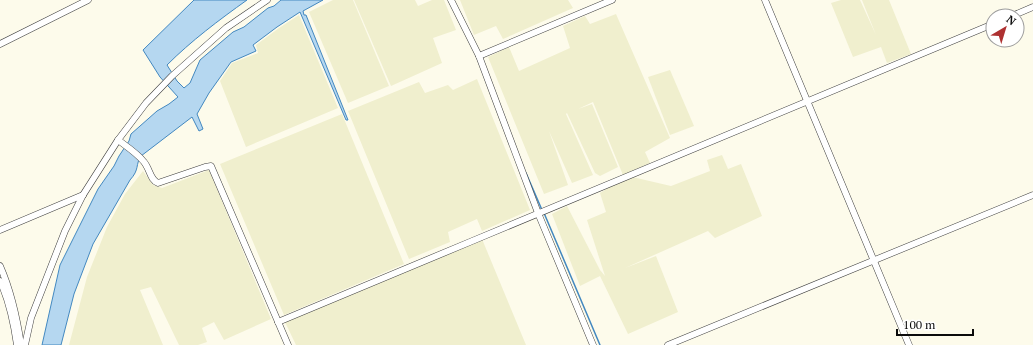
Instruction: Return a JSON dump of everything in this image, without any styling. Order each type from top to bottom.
[{"type":"street","points":[[0,44],[88,0]]},
{"type":"street","points":[[24,345],[31,318],[65,231],[82,195],[118,140],[146,103],[172,76],[226,28],[266,0]]},
{"type":"street","points":[[451,0],[479,56],[593,345]]},
{"type":"street","points":[[479,56],[612,0]]},
{"type":"street","points":[[765,0],[873,261],[910,345]]},
{"type":"street","points":[[278,322],[541,212],[808,103],[985,27]]},
{"type":"street","points":[[118,140],[145,163],[152,178],[158,183],[211,166],[288,345]]},
{"type":"street","points":[[0,230],[82,195]]},
{"type":"street","points":[[668,345],[1033,195]]},
{"type":"street","points":[[0,266],[7,283],[16,316],[21,345]]},
{"type":"street","points":[[0,281],[4,290],[17,345]]},
{"type":"green space","points":[[333,0],[353,0],[389,86],[348,103],[309,12]]},
{"type":"green space","points":[[354,0],[415,0],[418,6],[432,0],[444,0],[456,30],[433,38],[442,63],[391,86]]},
{"type":"green space","points":[[460,0],[568,0],[573,8],[503,39],[496,26],[474,35]]},
{"type":"green space","points":[[841,0],[860,0],[876,35],[862,0],[889,0],[911,54],[887,63],[881,47],[853,57],[831,3]]},
{"type":"green space","points":[[616,14],[670,138],[645,152],[650,163],[623,175],[593,102],[578,109],[592,104],[618,167],[600,176],[595,173],[567,113],[566,114],[593,175],[572,183],[549,131],[568,185],[544,194],[488,57],[509,47],[519,71],[570,48],[563,26],[585,16],[590,24]]},
{"type":"green space","points":[[299,15],[338,108],[246,147],[220,81],[232,63],[258,53],[256,45]]},
{"type":"green space","points":[[670,70],[694,126],[670,135],[648,77]]},
{"type":"green space","points":[[477,79],[530,210],[482,231],[477,219],[448,232],[450,242],[409,259],[348,111],[419,82],[425,93],[448,85],[453,90]]},
{"type":"green space","points":[[342,114],[404,264],[284,315],[220,164]]},
{"type":"green space","points":[[722,155],[728,169],[741,164],[762,216],[715,238],[708,231],[625,268],[656,256],[678,312],[628,334],[600,276],[580,286],[552,214],[567,206],[600,270],[605,276],[587,220],[606,212],[600,193],[628,176],[671,186],[710,171],[707,160]]},
{"type":"green space","points":[[209,170],[271,319],[224,340],[214,322],[202,328],[207,342],[198,345],[179,345],[151,287],[140,290],[163,345],[69,345],[87,277],[107,227],[125,194],[143,171],[153,185],[162,188]]},
{"type":"green space","points":[[482,239],[526,345],[296,345],[285,322]]},
{"type":"water","points":[[194,0],[247,0],[206,31],[167,65],[177,81],[184,88],[190,83],[200,60],[233,32],[244,27],[268,8],[274,6],[281,0],[323,0],[303,11],[304,15],[306,15],[348,120],[346,120],[300,12],[253,45],[256,51],[231,62],[209,93],[197,114],[203,129],[199,131],[192,117],[141,156],[135,173],[93,244],[74,294],[61,345],[42,345],[60,265],[98,189],[129,141],[131,134],[157,111],[178,97],[160,77],[143,50]]},
{"type":"waterway","points":[[526,173],[542,210]]},
{"type":"waterway","points":[[544,213],[600,345]]}]
